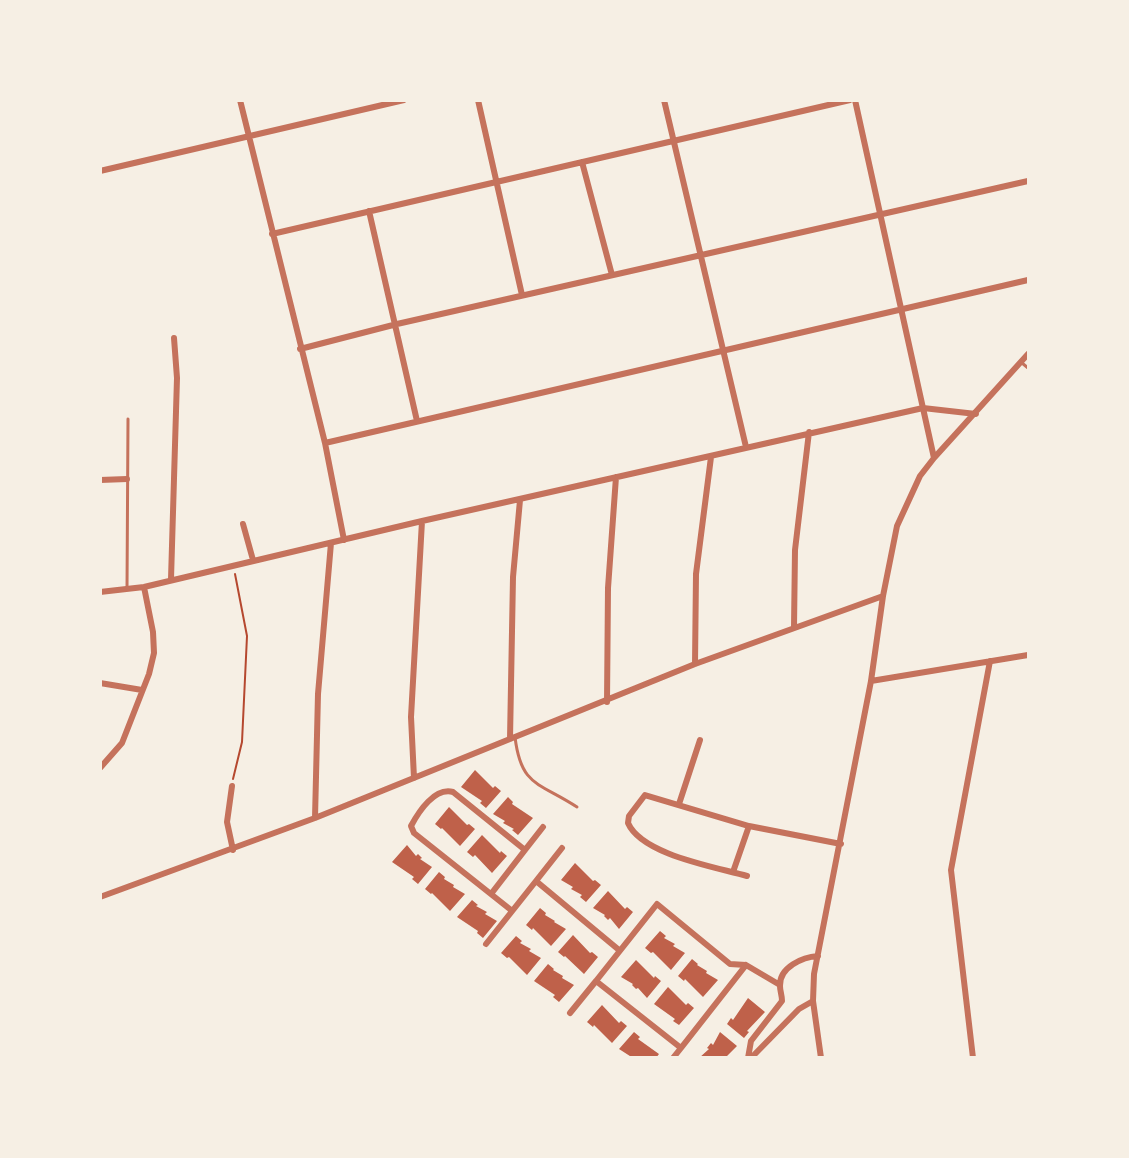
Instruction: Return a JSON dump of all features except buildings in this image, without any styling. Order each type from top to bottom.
[{"type":"street","points":[[240,100],[325,443],[344,540]]},
{"type":"street","points":[[100,171],[404,100]]},
{"type":"street","points":[[478,100],[522,295]]},
{"type":"street","points":[[664,100],[746,447]]},
{"type":"street","points":[[272,234],[850,100]]},
{"type":"street","points":[[855,100],[933,458]]},
{"type":"street","points":[[582,162],[612,275]]},
{"type":"street","points":[[300,349],[522,295],[1029,181]]},
{"type":"street","points":[[369,211],[397,324],[417,421]]},
{"type":"street","points":[[325,443],[1029,280]]},
{"type":"street","points":[[171,579],[177,378],[174,338]]},
{"type":"street","points":[[821,1058],[813,1001],[814,974],[841,844],[897,526],[920,476],[933,458],[1029,354]]},
{"type":"street","points":[[100,592],[127,591],[422,521],[923,408],[976,414]]},
{"type":"street","points":[[794,627],[795,550],[810,432]]},
{"type":"street","points":[[695,664],[696,574],[711,457]]},
{"type":"street","points":[[607,702],[608,588],[616,477]]},
{"type":"street","points":[[100,480],[127,479]]},
{"type":"street","points":[[512,738],[513,577],[520,500]]},
{"type":"street","points":[[414,778],[411,717],[422,521]]},
{"type":"street","points":[[243,524],[253,560]]},
{"type":"street","points":[[315,818],[318,693],[331,543]]},
{"type":"street","points":[[100,768],[122,743],[136,714],[154,653],[148,601],[144,587]]},
{"type":"street","points":[[100,897],[315,818],[607,702],[695,664],[883,596]]},
{"type":"street","points":[[871,681],[1029,655]]},
{"type":"street","points":[[973,1058],[951,870],[990,662]]},
{"type":"street","points":[[100,683],[142,690]]},
{"type":"street","points":[[679,804],[700,740]]},
{"type":"street","points":[[232,786],[227,816],[233,850]]},
{"type":"street","points":[[511,910],[414,833],[411,826],[437,792],[444,790],[453,792],[525,850]]},
{"type":"street","points":[[747,876],[685,861],[631,831],[628,823],[629,816],[645,795],[750,826],[841,844]]},
{"type":"street","points":[[733,872],[750,826]]},
{"type":"street","points":[[491,894],[543,827]]},
{"type":"street","points":[[486,944],[562,848]]},
{"type":"street","points":[[536,881],[619,950]]},
{"type":"street","points":[[570,1013],[657,904],[730,964],[746,965],[780,985]]},
{"type":"street","points":[[749,1058],[751,1041],[782,1001],[780,985],[783,973],[804,957],[818,956]]},
{"type":"street","points":[[673,1058],[746,965]]},
{"type":"street","points":[[596,981],[681,1048]]},
{"type":"street","points":[[749,1058],[799,1009],[813,1001]]},
{"type":"lane","points":[[1022,363],[1029,368]]},
{"type":"lane","points":[[127,591],[128,419]]},
{"type":"lane","points":[[512,738],[517,758],[525,775],[577,807]]},
{"type":"path","points":[[232,786],[242,742],[247,636],[233,565]]}]
